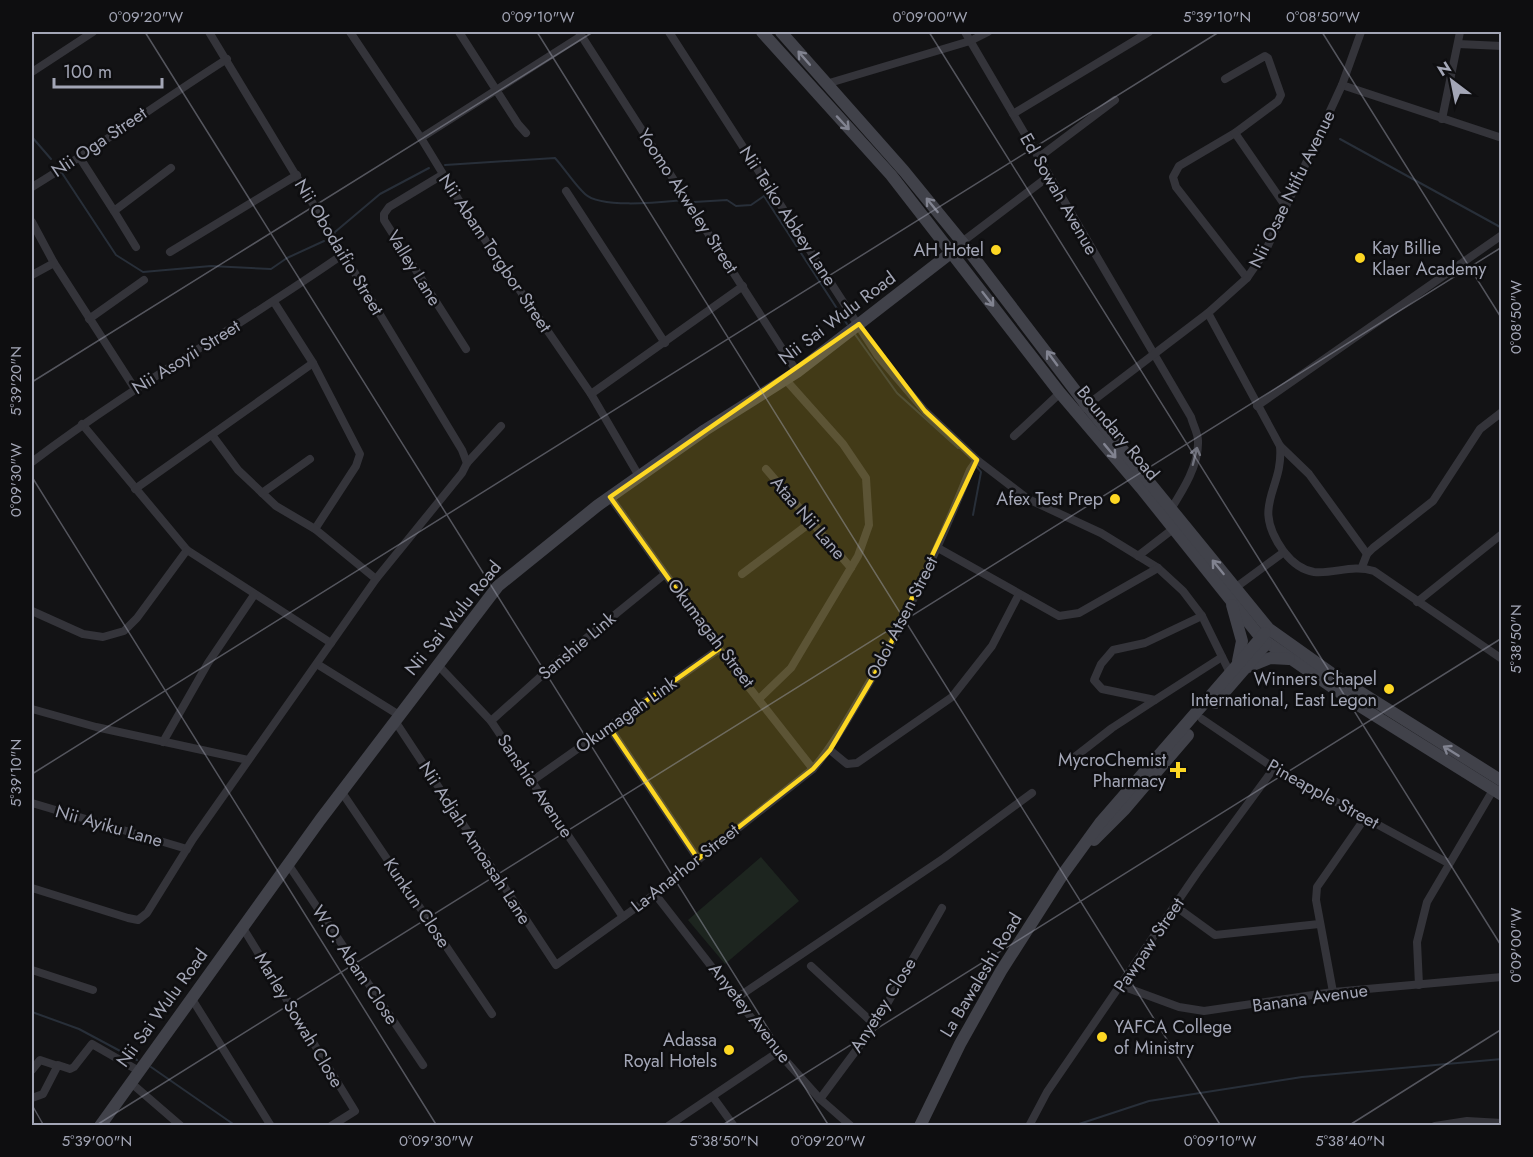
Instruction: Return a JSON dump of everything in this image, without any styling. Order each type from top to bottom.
[{"type":"main road","name":"Boundary Road","points":[[762,32],[891,175],[1060,393],[1082,409],[1171,509],[1232,593]]},
{"type":"main road","name":"Boundary Road","points":[[784,32],[962,242],[1082,409],[1173,529],[1289,659],[1437,757],[1499,789]]},
{"type":"main road","name":"Nii Sai Wulu Road","points":[[104,1124],[130,1082],[341,791],[498,586],[639,476],[705,430],[797,372],[962,242]]},
{"type":"main road","points":[[1232,593],[1242,641],[1238,668],[1270,658],[1289,659]]},
{"type":"main road","name":"Boundary Road","points":[[1268,636],[1338,678],[1499,789]]},
{"type":"main road","name":"La Bawaleshi Road","points":[[920,1125],[960,1044],[1001,971],[1100,823],[1268,636]]},
{"type":"main road","name":"La Bawaleshi Road","points":[[1083,848],[1099,837],[1124,810],[1202,719],[1238,668]]},
{"type":"street","points":[[32,72],[93,32]]},
{"type":"street","name":"Nii Obodaifio Street","points":[[209,32],[462,450],[467,463]]},
{"type":"street","name":"Nii Abam Torgbor Street","points":[[350,32],[421,138],[442,175],[591,394],[639,476]]},
{"type":"street","points":[[459,32],[495,90],[526,133]]},
{"type":"street","name":"Nii Teiko Abbey Lane","points":[[669,32],[878,356],[925,411],[974,464],[1028,499],[1101,533],[1158,568],[1183,591],[1202,616],[1222,657],[1238,668]]},
{"type":"street","name":"Ed Sowah Avenue","points":[[965,32],[1191,417],[1198,440],[1185,487],[1171,509]]},
{"type":"street","points":[[826,84],[970,41],[988,32]]},
{"type":"street","points":[[1013,114],[1149,32]]},
{"type":"street","name":"Nii Osae Ntifu Avenue","points":[[1082,409],[1208,313],[1247,278],[1265,252],[1286,207],[1342,85],[1361,32]]},
{"type":"street","points":[[1442,119],[1460,32]]},
{"type":"street","points":[[421,138],[580,34]]},
{"type":"street","name":"Yoomo Akweley Street","points":[[580,34],[797,372]]},
{"type":"street","points":[[1458,44],[1502,46]]},
{"type":"street","points":[[1225,80],[1265,56],[1281,88],[1278,101],[1235,133],[1179,166],[1173,177],[1176,187],[1247,278]]},
{"type":"street","name":"Nii Oga Street","points":[[32,187],[80,158],[148,109],[227,59]]},
{"type":"street","points":[[1342,85],[1502,138]]},
{"type":"street","points":[[1038,158],[1115,100]]},
{"type":"street","points":[[1235,133],[1286,207]]},
{"type":"street","points":[[80,158],[136,248]]},
{"type":"street","points":[[114,211],[171,168]]},
{"type":"street","name":"Valley Lane","points":[[442,175],[389,207],[384,214],[384,220],[466,349]]},
{"type":"street","points":[[170,252],[297,176]]},
{"type":"street","points":[[962,242],[1049,176]]},
{"type":"street","points":[[566,191],[665,343]]},
{"type":"street","points":[[32,222],[54,263],[135,389]]},
{"type":"street","points":[[1257,406],[1502,235]]},
{"type":"street","name":"Nii Asoyii Street","points":[[32,462],[82,424],[274,302],[342,255]]},
{"type":"street","points":[[32,275],[54,263]]},
{"type":"street","points":[[89,319],[144,280]]},
{"type":"street","points":[[591,394],[743,286]]},
{"type":"street","points":[[274,302],[313,363],[360,454],[356,466],[315,529]]},
{"type":"street","points":[[1208,313],[1280,446],[1309,474],[1367,554]]},
{"type":"street","points":[[135,489],[313,363]]},
{"type":"street","points":[[760,698],[791,668],[851,568],[869,525],[866,478],[843,444],[785,379]]},
{"type":"street","points":[[1014,436],[1060,393]]},
{"type":"street","points":[[1362,567],[1367,554],[1433,501],[1480,429],[1502,411]]},
{"type":"street","points":[[82,424],[188,550],[331,643]]},
{"type":"street","points":[[32,888],[138,920],[147,913],[186,849],[376,579],[462,473],[467,463],[501,426]]},
{"type":"street","points":[[212,435],[238,470],[276,506],[315,529],[376,579]]},
{"type":"street","points":[[1280,446],[1280,461],[1267,516],[1272,534],[1295,565],[1312,572],[1362,567],[1374,572],[1502,659]]},
{"type":"street","points":[[262,493],[310,459]]},
{"type":"street","name":"Odoi Atsen Street","points":[[813,769],[830,750],[882,662],[938,548],[974,464]]},
{"type":"street","name":"Ataa Nii Lane","points":[[766,469],[851,568]]},
{"type":"street","name":"Okumagah Street","points":[[610,497],[719,649],[760,698],[813,769]]},
{"type":"street","points":[[742,574],[810,523]]},
{"type":"street","points":[[1138,556],[1173,529]]},
{"type":"street","points":[[1417,602],[1502,534]]},
{"type":"street","points":[[938,548],[1059,616],[1068,616],[1107,599],[1158,568]]},
{"type":"street","points":[[32,611],[83,634],[103,637],[124,631],[137,618],[188,550]]},
{"type":"street","points":[[1232,593],[1284,552]]},
{"type":"street","name":"Sanshie Link","points":[[491,722],[558,661],[665,574]]},
{"type":"street","points":[[830,750],[847,764],[857,763],[945,704],[992,646],[1019,594]]},
{"type":"street","points":[[163,742],[208,663],[254,595]]},
{"type":"street","points":[[1155,699],[1102,689],[1094,680],[1101,664],[1113,651],[1145,643],[1202,616]]},
{"type":"street","name":"Okumagah Link","points":[[532,781],[719,649]]},
{"type":"street","points":[[1076,756],[1112,728],[1222,657]]},
{"type":"street","points":[[317,664],[397,718]]},
{"type":"street","name":"Sanshie Avenue","points":[[437,664],[491,722],[623,917]]},
{"type":"street","points":[[32,709],[163,742],[248,760]]},
{"type":"street","name":"Nii Adjah Amoasah Lane","points":[[397,718],[556,965]]},
{"type":"street","name":"Pineapple Street","points":[[1202,719],[1274,768],[1448,863]]},
{"type":"street","points":[[609,727],[698,859]]},
{"type":"street","name":"Pawpaw Street","points":[[1029,1125],[1047,1092],[1175,906],[1274,768]]},
{"type":"street","name":"La-Anarhor Street","points":[[556,965],[655,894],[813,769]]},
{"type":"street","points":[[1419,985],[1417,942],[1427,902],[1448,863],[1499,789]]},
{"type":"street","name":"Kunkun Close","points":[[341,791],[492,1014]]},
{"type":"street","points":[[738,997],[962,846],[1032,793]]},
{"type":"street","name":"Nii Ayiku Lane","points":[[32,803],[186,849]]},
{"type":"street","points":[[1333,992],[1319,924],[1317,887],[1365,818]]},
{"type":"street","name":"W.O. Abam Close","points":[[288,864],[423,1065]]},
{"type":"street","name":"Anyetey Avenue","points":[[655,894],[738,997],[778,1052],[820,1099],[851,1125]]},
{"type":"street","points":[[1175,906],[1215,935],[1319,924]]},
{"type":"street","name":"Anyetey Close","points":[[820,1099],[875,1024],[942,908]]},
{"type":"street","name":"Marley Sowah Close","points":[[243,928],[355,1111],[331,1125]]},
{"type":"street","points":[[811,966],[875,1024]]},
{"type":"street","points":[[32,970],[93,990]]},
{"type":"street","name":"Banana Avenue","points":[[1122,986],[1179,1007],[1204,1011],[1333,992],[1502,977]]},
{"type":"street","points":[[192,999],[271,1125]]},
{"type":"street","points":[[32,1070],[40,1060],[70,1069],[92,1044],[139,1071]]},
{"type":"street","points":[[668,1125],[778,1052]]},
{"type":"street","points":[[32,1098],[43,1094],[58,1066]]},
{"type":"street","points":[[130,1082],[181,1125]]},
{"type":"street","points":[[713,1097],[734,1125]]},
{"type":"street","points":[[1435,1125],[1467,1121],[1502,1123]]},
{"type":"highlighted area","points":[[859,324],[925,411],[977,460],[882,662],[830,750],[813,769],[698,859],[609,727],[719,649],[610,497]]},
{"type":"shaded area","points":[[761,857],[799,901],[725,964],[688,920]]},
{"type":"waterway","points":[[32,137],[51,159]]},
{"type":"waterway","points":[[1340,139],[1502,228]]},
{"type":"waterway","points":[[445,165],[555,158],[581,190],[593,199],[618,203],[683,200]]},
{"type":"waterway","points":[[335,232],[380,194],[429,168]]},
{"type":"waterway","points":[[62,173],[116,255],[143,272],[211,266],[271,269],[287,258],[324,241]]},
{"type":"waterway","points":[[694,202],[727,200],[736,206],[751,205],[764,196],[847,324]]},
{"type":"waterway","points":[[854,333],[897,393],[958,448]]},
{"type":"waterway","points":[[973,515],[981,472],[977,467]]},
{"type":"waterway","points":[[32,1012],[79,1029],[137,1060]]},
{"type":"waterway","points":[[1073,1126],[1149,1101],[1302,1077],[1502,1059]]},
{"type":"waterway","points":[[151,1067],[236,1126]]},
{"type":"place","name":"AH Hotel","points":[[996,250]]},
{"type":"place","name":"Kay Billie Klaer Academy","points":[[1360,258]]},
{"type":"place","name":"Afex Test Prep","points":[[1115,499]]},
{"type":"place","name":"Winners Chapel International, East Legon","points":[[1389,689]]},
{"type":"place","name":"MycroChemist Pharmacy","points":[[1178,770]]},
{"type":"place","name":"YAFCA College of Ministry","points":[[1102,1037]]},
{"type":"place","name":"Adassa Royal Hotels","points":[[729,1050]]}]
